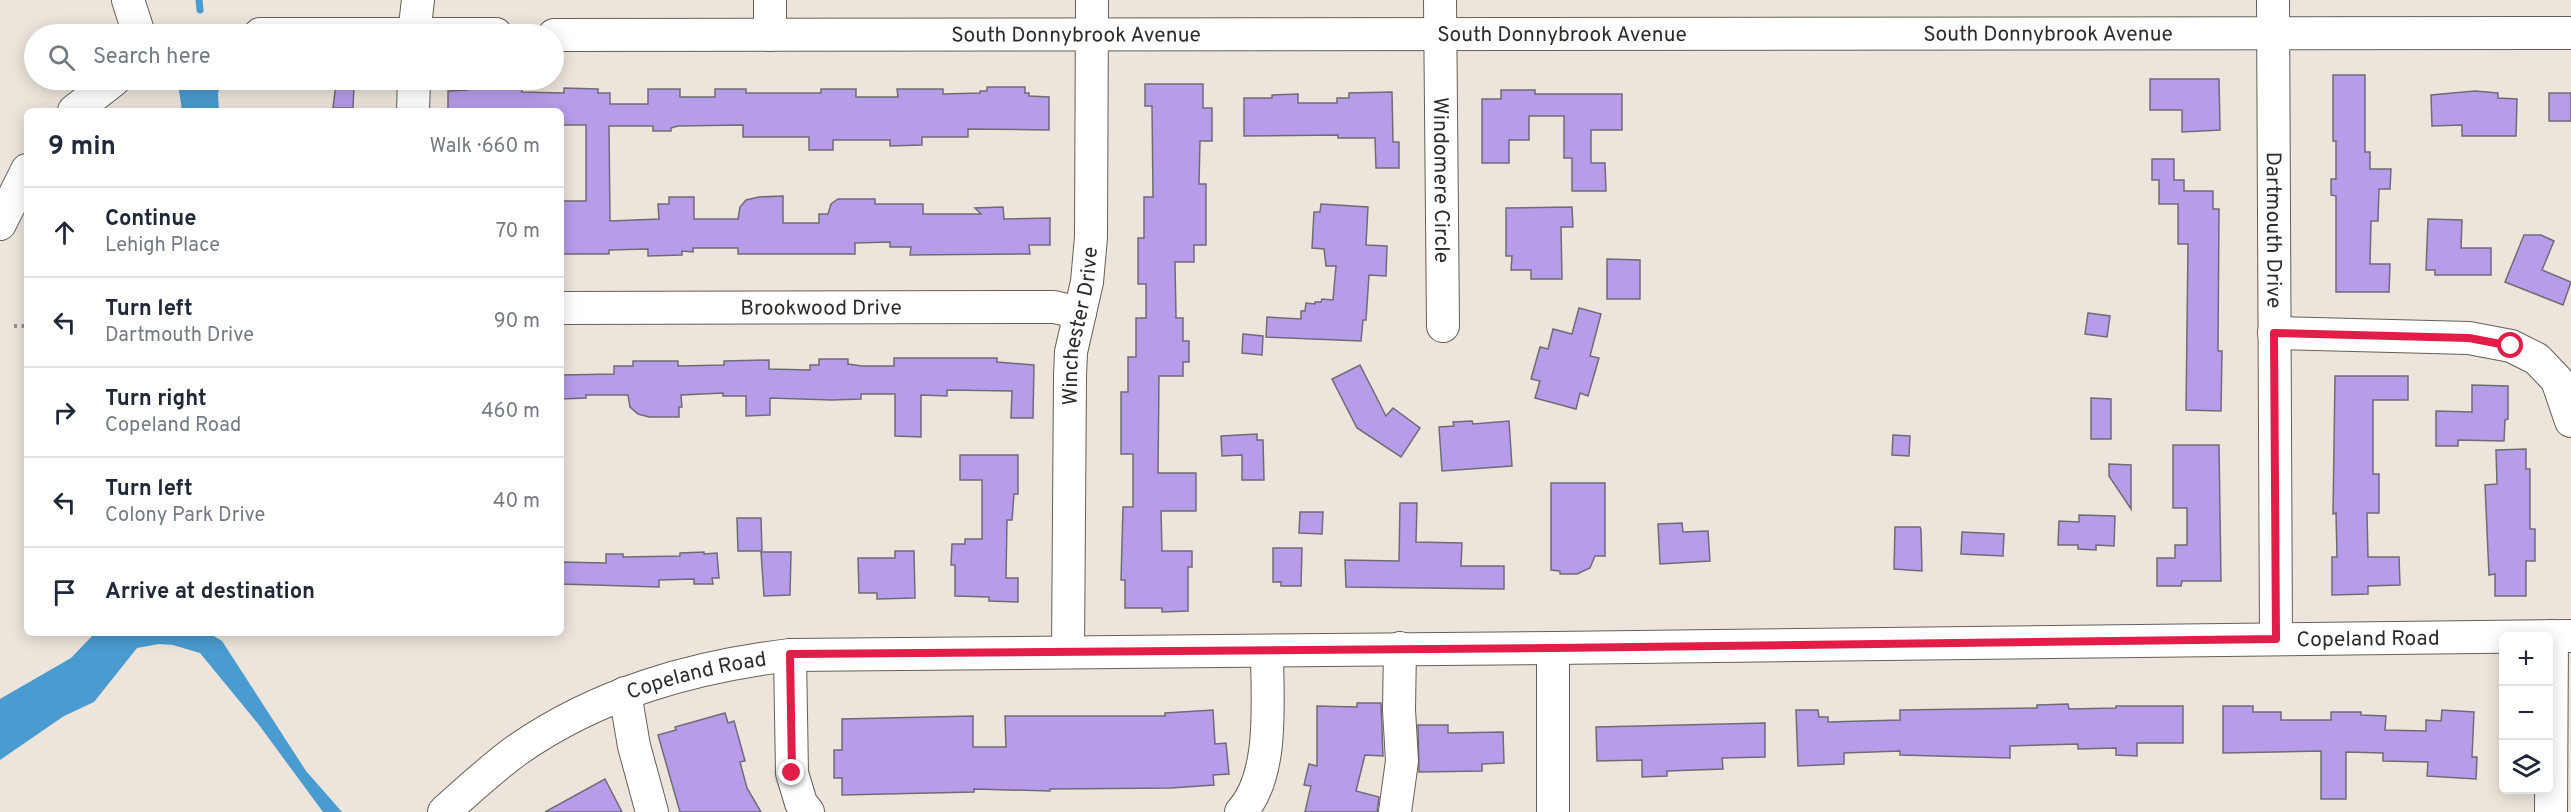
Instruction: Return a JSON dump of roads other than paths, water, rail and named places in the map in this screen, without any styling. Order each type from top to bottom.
[{"type":"street","points":[[128,0],[136,24]]},
{"type":"street","points":[[415,24],[418,0]]},
{"type":"street","points":[[770,0],[770,35]]},
{"type":"street","name":"Winchester Drive","points":[[1068,652],[1070,376],[1071,352],[1087,282],[1091,237],[1092,0]]},
{"type":"street","name":"Windomere Circle","points":[[1440,0],[1443,326]]},
{"type":"street","name":"Dartmouth Drive","points":[[2273,0],[2276,639]]},
{"type":"street","name":"South Donnybrook Avenue","points":[[564,35],[2571,33]]},
{"type":"street","points":[[78,108],[101,90]]},
{"type":"street","points":[[413,108],[414,90]]},
{"type":"street","points":[[0,224],[24,176]]},
{"type":"street","name":"Brookwood Drive","points":[[564,308],[1054,307],[1080,313]]},
{"type":"street","points":[[2274,333],[2469,338],[2511,346],[2537,359],[2557,380],[2571,421]]},
{"type":"street","points":[[2551,812],[2561,636]]},
{"type":"street","name":"Copeland Road","points":[[444,812],[517,750],[575,715],[625,693],[681,674],[717,665],[790,654],[1267,651],[2561,636]]},
{"type":"street","points":[[1395,812],[1402,760],[1399,710],[1400,648]]},
{"type":"street","points":[[1553,648],[1553,812]]},
{"type":"street","points":[[1241,812],[1252,800],[1263,766],[1267,716],[1267,651]]},
{"type":"street","points":[[790,654],[792,773],[801,803],[808,812]]},
{"type":"street","points":[[625,693],[634,746],[652,812]]},
{"type":"water","points":[[179,90],[219,90],[219,108],[182,108]]},
{"type":"water","points":[[92,636],[214,636],[222,641],[306,771],[342,812],[323,812],[259,725],[200,653],[173,645],[159,644],[137,648],[94,702],[64,716],[0,760],[0,699],[71,658]]},
{"type":"waterway","points":[[199,0],[200,10]]}]
